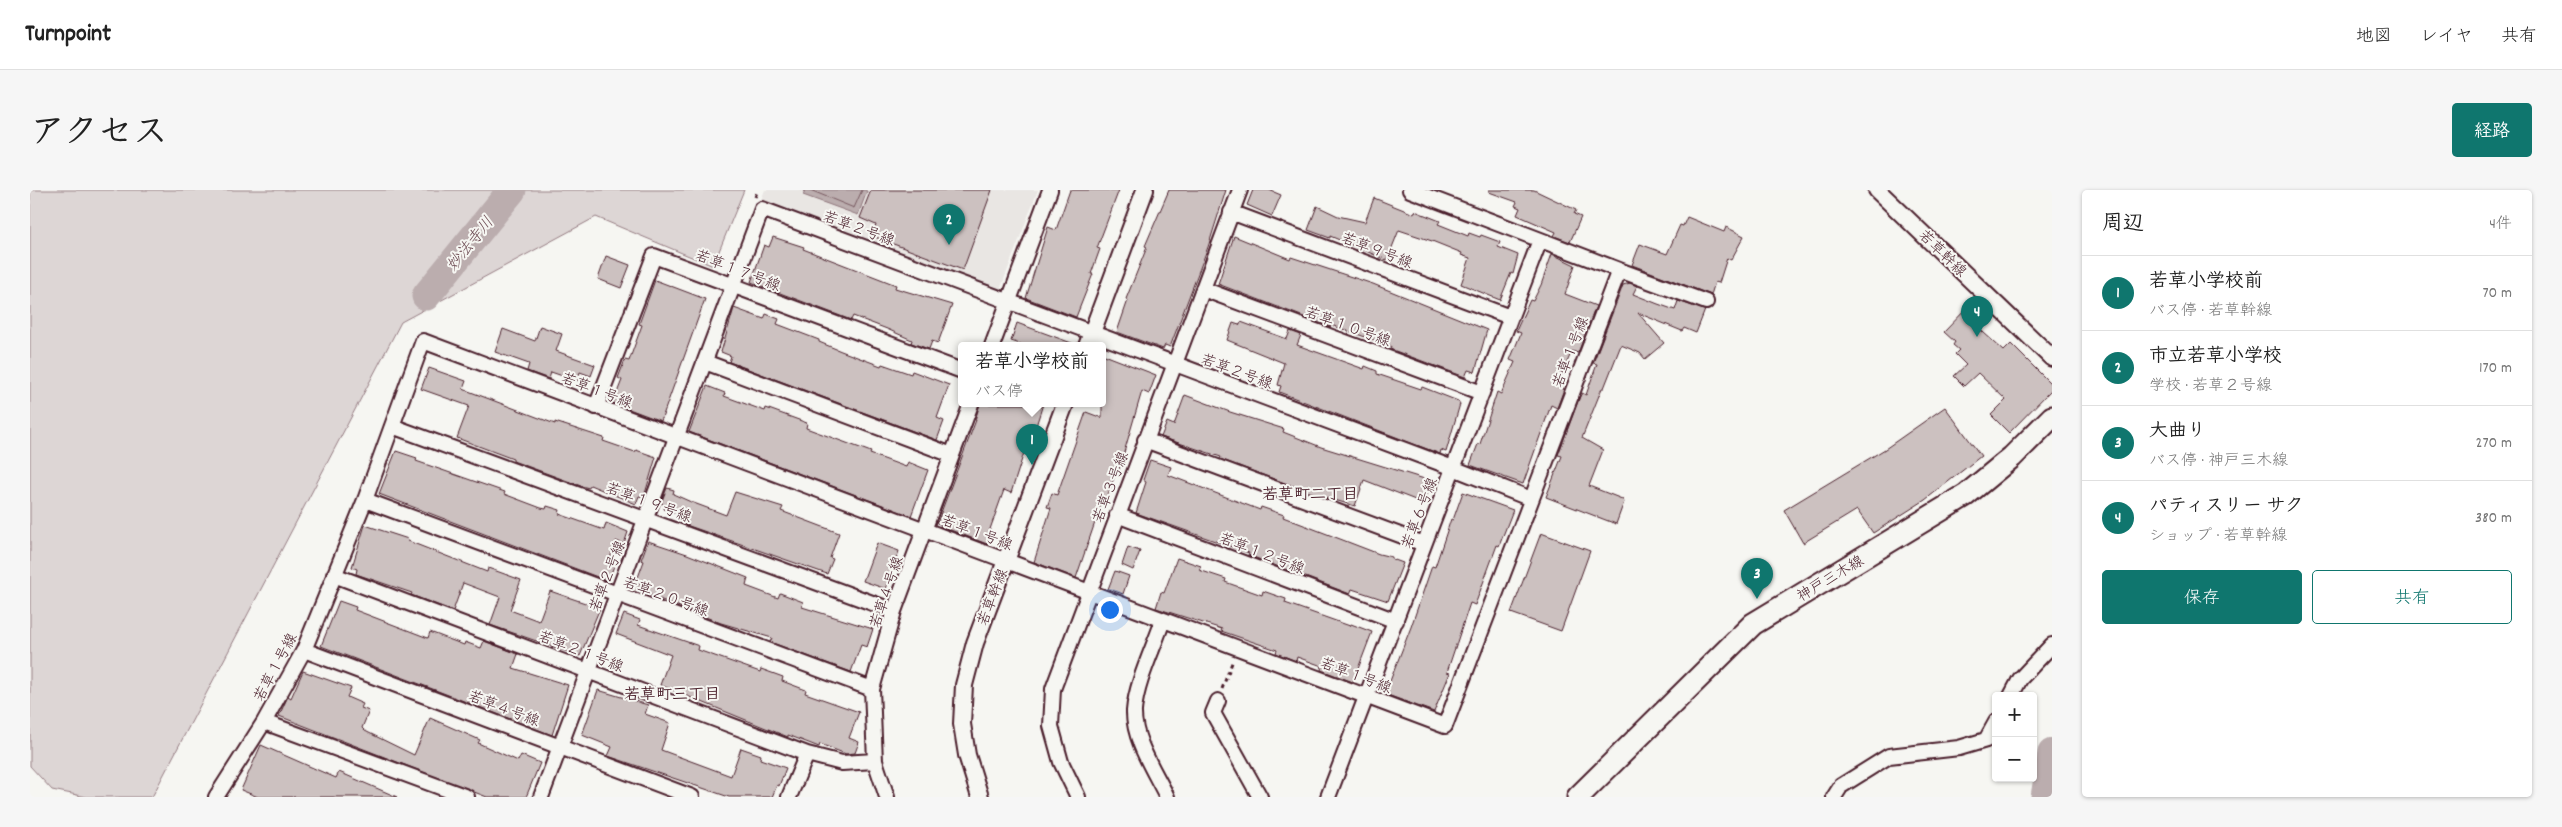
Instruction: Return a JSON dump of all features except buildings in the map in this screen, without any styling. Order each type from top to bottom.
[{"type":"main road","name":"神戸三木線","points":[[1578,797],[1752,624],[1966,495],[2012,457],[2052,417]]},
{"type":"street","points":[[994,342],[1050,190]]},
{"type":"street","points":[[1089,339],[1145,190]]},
{"type":"street","name":"若草３号線","points":[[1078,797],[1061,762],[1051,726],[1053,689],[1240,190]]},
{"type":"street","points":[[1410,190],[1706,302]]},
{"type":"street","name":"若草幹線","points":[[1877,190],[2052,358]]},
{"type":"street","name":"若草２号線","points":[[541,797],[762,209],[1009,301],[1089,339]]},
{"type":"street","name":"若草９号線","points":[[1231,212],[1510,317]]},
{"type":"street","name":"若草６号線","points":[[1328,797],[1540,240]]},
{"type":"street","name":"若草１７号線","points":[[596,407],[654,256],[958,370]]},
{"type":"street","name":"若草１号線","points":[[222,796],[304,650],[365,500],[423,341],[1445,726],[1619,270]]},
{"type":"street","name":"若草１０号線","points":[[1202,289],[1482,392]]},
{"type":"street","name":"若草２号線","points":[[1106,344],[1174,365],[1453,468],[1531,499]]},
{"type":"street","points":[[705,362],[952,455]]},
{"type":"street","name":"若草４号線","points":[[887,797],[875,761],[872,689],[894,611],[970,407]]},
{"type":"street","name":"若草幹線","points":[[980,797],[967,755],[963,732],[964,685],[975,644],[1064,407]]},
{"type":"street","name":"若草１９号線","points":[[392,426],[646,518],[894,611]]},
{"type":"street","points":[[1146,440],[1424,544]]},
{"type":"street","name":"若草２０号線","points":[[365,500],[617,596],[872,689]]},
{"type":"street","name":"若草１２号線","points":[[1117,515],[1396,621]]},
{"type":"street","name":"若草２１号線","points":[[334,575],[806,754],[842,763],[875,761]]},
{"type":"street","points":[[1163,620],[1139,688],[1134,712],[1140,738],[1167,797]]},
{"type":"street","points":[[2013,692],[2020,679],[2052,645]]},
{"type":"street","name":"若草４号線","points":[[304,650],[692,797]]},
{"type":"street","points":[[1218,701],[1213,713],[1260,797]]},
{"type":"street","points":[[264,722],[467,797]]},
{"type":"street","points":[[1834,797],[1842,786],[1889,756],[1959,748],[1986,740],[1992,729]]},
{"type":"street","points":[[789,797],[806,754]]},
{"type":"path","points":[[755,197],[758,190]]},
{"type":"path","points":[[1218,701],[1233,660]]},
{"type":"shaded area","points":[[30,190],[744,190],[713,266],[596,217],[401,322],[152,797],[87,797],[52,790],[30,766]]},
{"type":"shaded area","points":[[765,190],[1038,190],[1000,290],[761,200]]},
{"type":"water","points":[[805,190],[867,191],[858,215],[803,195]]},
{"type":"waterway","name":"妙法寺川","points":[[426,296],[512,190]]},
{"type":"waterway","points":[[2045,797],[2052,753]]},
{"type":"place","name":"市立若草小学校","points":[[949,245]]},
{"type":"place","name":"パティスリー サク","points":[[1977,337]]},
{"type":"place","name":"若草小学校前","points":[[1032,465]]},
{"type":"place","name":"大曲り","points":[[1757,599]]},
{"type":"district","name":"若草町二丁目","points":[[1310,493]]},
{"type":"district","name":"若草町三丁目","points":[[672,693]]}]
